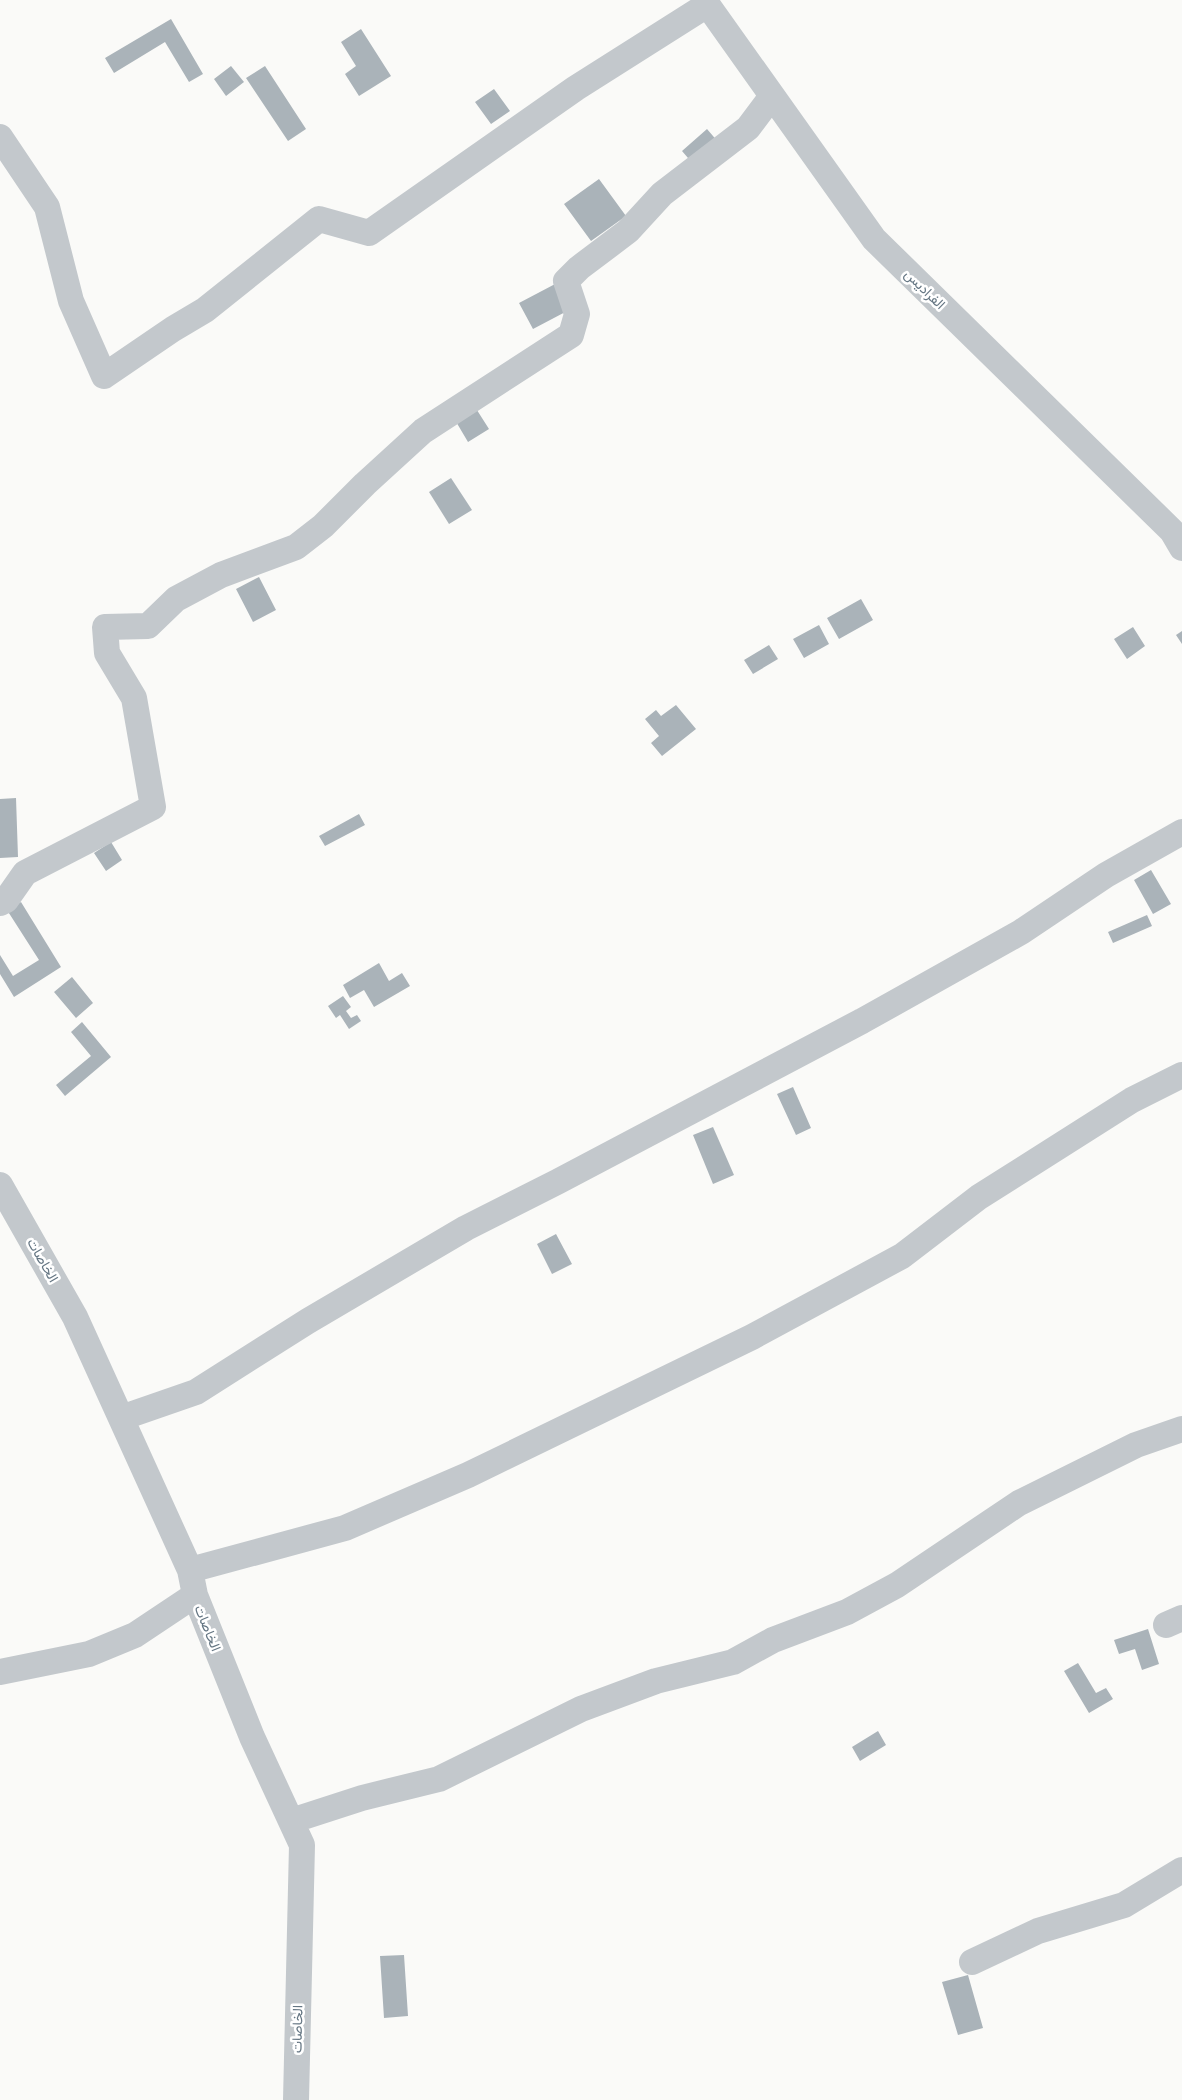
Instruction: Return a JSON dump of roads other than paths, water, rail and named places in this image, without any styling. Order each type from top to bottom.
[{"type":"street","name":"الفراديس","points":[[706,2],[874,239],[1172,531],[1182,548]]},
{"type":"street","points":[[0,137],[46,207],[71,300],[104,376],[173,329],[205,310],[319,219],[370,233],[576,88],[706,2]]},
{"type":"street","points":[[0,903],[6,900],[26,873],[153,807],[134,698],[107,653],[106,627],[148,626],[176,599],[221,575],[296,548],[323,526],[364,484],[424,432],[571,335],[577,314],[566,281],[579,268],[628,231],[662,194],[748,128],[772,96]]},
{"type":"street","points":[[121,1418],[196,1392],[308,1321],[466,1228],[862,1021],[1022,932],[1106,875],[1182,832]]},
{"type":"street","points":[[0,1672],[89,1654],[135,1635],[192,1583],[345,1528],[468,1475],[752,1337],[902,1256],[979,1197],[1132,1100],[1182,1075]]},
{"type":"street","name":"الخاصات","points":[[0,1185],[75,1317],[192,1583],[252,1737],[302,1846],[296,2100]]},
{"type":"street","points":[[291,1821],[362,1798],[439,1779],[581,1709],[656,1681],[733,1662],[773,1640],[847,1612],[897,1585],[1018,1503],[1136,1445],[1182,1430]]},
{"type":"street","points":[[972,1962],[1038,1931],[1124,1905],[1182,1870]]}]
